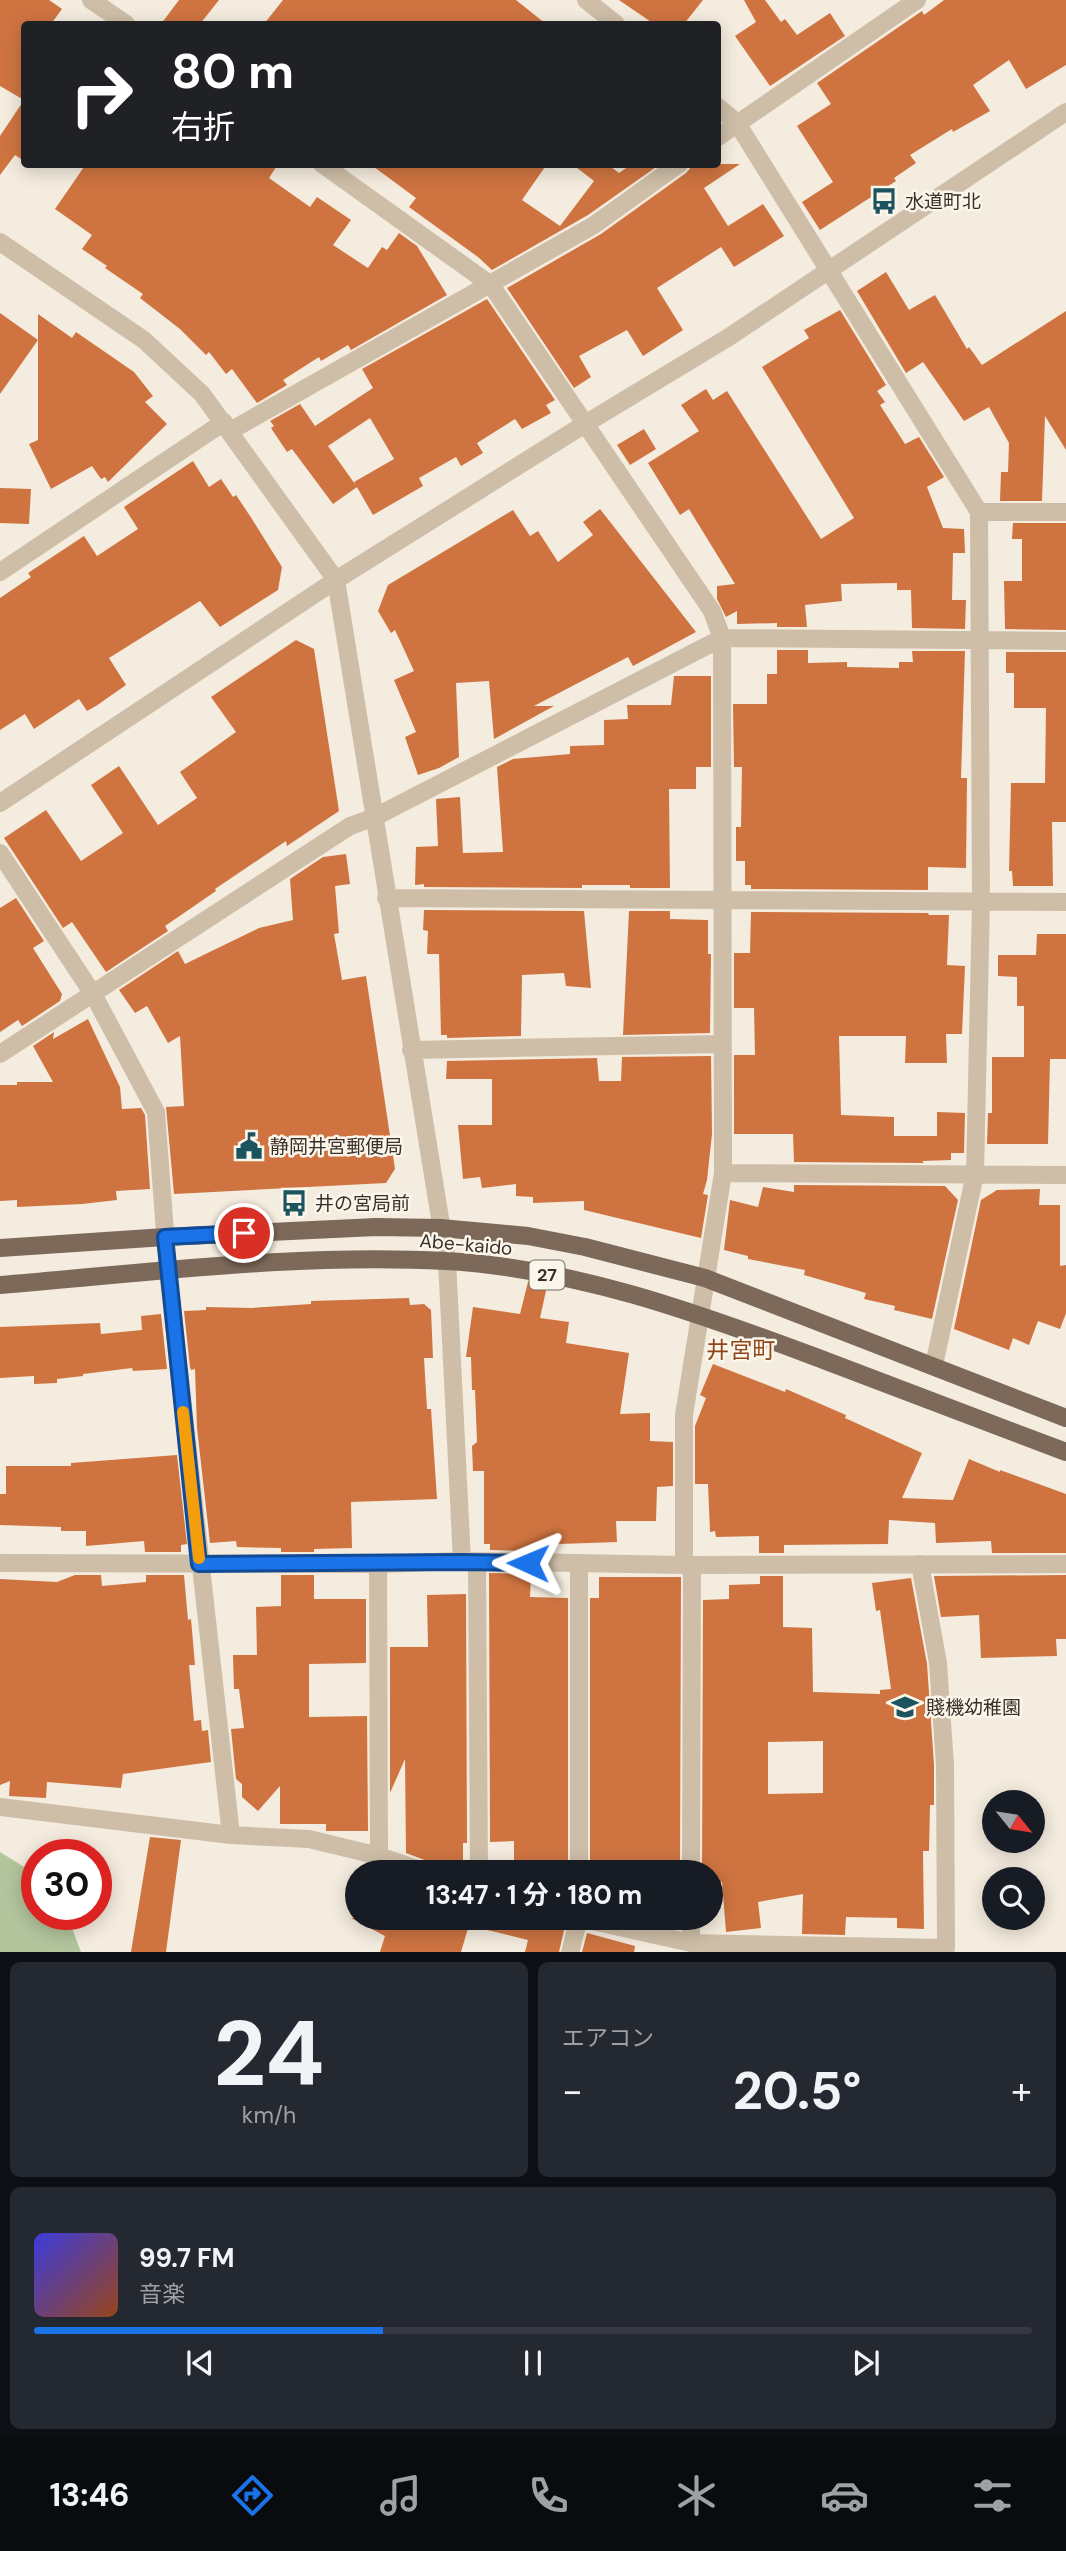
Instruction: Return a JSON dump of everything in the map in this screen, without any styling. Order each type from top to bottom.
[{"type":"main road","name":"Abe-kaido","points":[[0,1248],[376,1227],[441,1228],[528,1236],[585,1247],[705,1278],[1066,1418]]},
{"type":"main road","name":"Abe-kaido","points":[[0,1285],[307,1260],[447,1261],[517,1269],[590,1283],[699,1313],[1066,1452]]},
{"type":"street","points":[[91,0],[122,21]]},
{"type":"street","points":[[586,0],[612,21]]},
{"type":"street","points":[[721,135],[917,0]]},
{"type":"street","points":[[721,110],[737,123],[979,512],[981,902],[975,1174],[934,1365]]},
{"type":"street","points":[[0,803],[336,580],[729,337],[1066,112]]},
{"type":"street","points":[[328,168],[491,285],[712,611],[722,638],[723,1173],[684,1415],[691,1860]]},
{"type":"street","points":[[0,572],[227,427],[251,417],[491,285],[594,225],[673,168]]},
{"type":"street","points":[[0,242],[144,340],[202,394],[336,580],[447,1261],[469,1562],[479,1860]]},
{"type":"street","points":[[979,512],[1066,512]]},
{"type":"street","points":[[0,1054],[350,826],[375,817],[722,638],[1066,641]]},
{"type":"street","points":[[0,853],[93,994],[156,1112],[168,1272],[231,1835]]},
{"type":"street","points":[[386,898],[1066,902]]},
{"type":"street","points":[[411,1050],[721,1044]]},
{"type":"street","points":[[723,1173],[1066,1175]]},
{"type":"street","points":[[0,1563],[1066,1564]]},
{"type":"street","points":[[378,1564],[379,1856]]},
{"type":"street","points":[[579,1564],[579,1860]]},
{"type":"street","points":[[633,1930],[691,1943],[946,1948],[946,1765],[937,1663],[920,1564]]},
{"type":"street","points":[[0,1807],[231,1835],[309,1839],[391,1860]]},
{"type":"street","points":[[570,1952],[576,1930]]},
{"type":"street","points":[[691,1930],[691,1943]]},
{"type":"green space","points":[[0,1852],[21,1865],[21,1930],[73,1930],[81,1952],[0,1952]]},
{"type":"building","points":[[0,0],[49,0],[62,9],[53,21],[21,21],[21,98],[0,86]]},
{"type":"building","points":[[179,0],[219,0],[202,21],[163,21]]},
{"type":"building","points":[[283,0],[516,0],[542,21],[266,21]]},
{"type":"building","points":[[619,0],[703,0],[686,21],[650,21]]},
{"type":"building","points":[[744,0],[765,0],[781,22],[785,19],[797,35],[830,13],[845,36],[770,86],[735,36],[756,22]]},
{"type":"building","points":[[944,0],[1066,0],[1066,65],[1026,89],[1009,60],[973,85],[990,111],[953,132],[952,129],[910,155],[916,163],[894,178],[896,181],[820,230],[802,202],[833,182],[797,126],[831,104],[817,83],[922,11],[924,15]]},
{"type":"building","points":[[21,104],[21,159],[15,155],[0,175],[0,136]]},
{"type":"building","points":[[721,164],[740,164],[704,188],[728,226],[763,204],[784,236],[734,267],[721,247],[657,288],[683,330],[643,356],[627,330],[579,356],[591,377],[574,388],[507,288],[601,234],[690,168],[721,168]]},
{"type":"building","points":[[83,168],[275,168],[269,178],[310,207],[317,197],[351,220],[333,245],[368,268],[382,247],[387,250],[399,233],[417,246],[447,295],[351,350],[348,345],[321,361],[319,357],[283,380],[287,385],[257,403],[232,369],[226,374],[209,352],[206,355],[180,329],[140,298],[143,294],[82,249],[92,235],[55,209]]},
{"type":"building","points":[[375,168],[544,168],[522,200],[560,226],[594,181],[577,168],[612,168],[619,173],[626,168],[655,168],[588,215],[492,270],[409,207],[416,198]]},
{"type":"building","points":[[886,272],[909,310],[935,295],[967,349],[969,347],[982,365],[1066,311],[1066,450],[1045,416],[1042,501],[1000,501],[1001,472],[1008,472],[1009,443],[989,407],[964,421],[923,362],[906,373],[857,291]]},
{"type":"building","points":[[487,299],[555,400],[546,405],[551,413],[522,429],[515,419],[477,443],[483,453],[461,466],[456,457],[419,478],[423,486],[373,515],[357,487],[333,504],[292,449],[287,452],[271,428],[274,426],[270,421],[300,404],[315,426],[373,388],[362,369]],"holes":[[[370,418],[394,459],[354,482],[356,486],[328,446]]]},
{"type":"building","points":[[840,310],[886,385],[877,391],[885,402],[880,405],[905,444],[919,437],[944,477],[927,487],[943,528],[964,529],[965,553],[953,553],[952,600],[966,600],[965,629],[912,628],[911,590],[897,590],[897,583],[841,584],[842,601],[805,605],[807,627],[777,627],[777,623],[737,624],[737,611],[726,617],[717,599],[717,586],[735,584],[689,509],[680,515],[648,463],[699,431],[681,405],[706,389],[713,400],[727,391],[821,539],[854,518],[762,367],[809,338],[804,330]]},
{"type":"building","points":[[0,313],[38,340],[0,394]]},
{"type":"building","points":[[38,314],[72,338],[76,332],[134,372],[153,396],[145,402],[167,424],[108,482],[105,477],[101,479],[92,466],[51,489],[29,444],[38,440]]},
{"type":"building","points":[[644,429],[656,449],[630,465],[617,445]]},
{"type":"building","points":[[193,461],[209,487],[221,479],[252,519],[282,567],[278,590],[220,627],[200,601],[109,658],[126,685],[96,706],[87,711],[79,699],[34,729],[25,714],[0,730],[0,598],[31,577],[28,573],[84,536],[97,556],[138,529],[124,507]]},
{"type":"building","points":[[0,488],[31,489],[29,524],[0,523]]},
{"type":"building","points":[[600,509],[696,632],[633,666],[628,657],[534,706],[554,706],[494,739],[489,681],[456,683],[459,757],[418,775],[405,737],[416,732],[394,680],[414,671],[395,630],[391,633],[378,611],[388,585],[513,510],[530,536],[538,531],[558,562],[593,535],[583,522]]},
{"type":"building","points":[[1013,523],[1066,523],[1066,630],[1005,629],[1004,581],[1022,581],[1022,539],[1012,539]]},
{"type":"building","points":[[296,640],[314,649],[339,811],[287,846],[286,841],[215,889],[216,891],[165,926],[168,931],[106,972],[72,922],[63,928],[4,838],[46,810],[81,861],[123,833],[91,785],[119,766],[158,825],[197,798],[180,772],[236,732],[211,697]]},
{"type":"building","points":[[777,650],[808,650],[808,663],[847,662],[847,667],[899,668],[899,662],[913,662],[912,651],[965,651],[961,778],[967,778],[966,868],[928,867],[928,890],[751,889],[751,885],[745,885],[745,861],[736,861],[736,827],[741,827],[742,767],[734,767],[733,704],[767,704],[767,674],[777,674]]},
{"type":"building","points":[[1006,652],[1066,652],[1066,822],[1052,822],[1053,886],[1013,886],[1012,871],[1009,871],[1011,783],[1045,783],[1046,708],[1014,708],[1014,673],[1006,673]]},
{"type":"building","points":[[674,676],[711,676],[711,767],[696,767],[696,789],[669,789],[670,888],[630,888],[630,885],[582,885],[582,888],[415,885],[416,847],[438,846],[436,799],[460,797],[463,853],[503,852],[497,767],[513,759],[570,754],[570,746],[604,745],[604,720],[628,719],[627,705],[671,705]]},
{"type":"building","points":[[346,854],[350,884],[335,886],[339,933],[334,934],[342,980],[366,976],[395,1169],[386,1183],[174,1194],[166,1107],[184,1106],[180,1036],[168,1043],[147,1006],[135,1013],[119,990],[178,951],[185,964],[259,928],[293,920],[290,879],[323,857]]},
{"type":"building","points":[[16,898],[44,941],[33,948],[62,994],[60,1001],[22,1026],[18,1020],[0,1032],[0,908]]},
{"type":"building","points":[[424,910],[584,911],[591,988],[566,986],[564,973],[522,975],[521,1036],[447,1038],[447,1035],[441,1035],[439,954],[427,954],[428,931],[423,930]]},
{"type":"building","points":[[629,911],[670,911],[670,919],[708,920],[708,954],[711,954],[710,1033],[623,1035]]},
{"type":"building","points":[[751,912],[949,915],[947,965],[965,966],[962,1034],[946,1034],[947,1063],[905,1063],[906,1036],[839,1036],[841,1115],[894,1117],[894,1136],[937,1136],[937,1112],[965,1113],[964,1153],[951,1153],[951,1160],[922,1161],[924,1163],[794,1162],[793,1134],[734,1134],[734,1055],[755,1055],[754,1008],[734,1008],[734,953],[750,953]]},
{"type":"building","points":[[1037,934],[1066,934],[1066,1059],[1050,1059],[1048,1144],[987,1144],[988,1113],[992,1113],[992,1057],[1024,1057],[1024,1006],[1017,1006],[1017,977],[998,976],[998,955],[1036,955]]},
{"type":"building","points":[[88,1019],[120,1087],[122,1109],[141,1108],[145,1115],[150,1189],[116,1191],[117,1200],[82,1204],[17,1207],[17,1200],[0,1201],[0,1085],[53,1082],[33,1046],[54,1032],[53,1039]]},
{"type":"building","points":[[711,1056],[712,1134],[703,1194],[708,1195],[701,1238],[584,1210],[584,1201],[533,1203],[533,1197],[516,1196],[516,1184],[482,1188],[480,1177],[463,1179],[458,1125],[492,1125],[492,1079],[446,1079],[447,1061],[597,1058],[599,1081],[621,1081],[622,1057]]},
{"type":"building","points":[[794,1185],[945,1186],[958,1200],[932,1319],[864,1299],[866,1293],[804,1275],[805,1270],[748,1259],[748,1256],[724,1250],[730,1200],[758,1207],[763,1187],[794,1192]]},
{"type":"building","points":[[1040,1189],[1039,1205],[1060,1205],[1060,1266],[1066,1265],[1066,1313],[1060,1329],[1038,1321],[1029,1345],[1013,1338],[1009,1350],[954,1329],[981,1200],[997,1190]]},
{"type":"building","points":[[528,1282],[547,1286],[540,1318],[569,1322],[566,1343],[629,1353],[620,1414],[650,1413],[650,1441],[673,1442],[673,1486],[657,1487],[656,1521],[616,1521],[617,1542],[531,1545],[531,1551],[490,1550],[490,1544],[484,1544],[484,1471],[473,1471],[472,1446],[477,1442],[475,1390],[472,1390],[471,1357],[466,1357],[473,1307],[520,1314]]},
{"type":"building","points":[[409,1298],[410,1305],[424,1304],[431,1310],[433,1358],[424,1358],[427,1409],[431,1409],[437,1499],[351,1502],[352,1548],[281,1552],[281,1548],[237,1547],[236,1541],[210,1543],[197,1428],[195,1369],[191,1370],[190,1367],[184,1311],[206,1310],[206,1307],[252,1308],[311,1304],[311,1301]]},
{"type":"building","points":[[161,1314],[167,1369],[133,1371],[132,1368],[83,1374],[57,1379],[57,1383],[34,1384],[34,1376],[0,1378],[0,1327],[100,1323],[101,1334],[142,1330],[141,1316]]},
{"type":"building","points":[[713,1364],[785,1392],[786,1389],[922,1453],[902,1498],[953,1500],[969,1459],[1066,1494],[1066,1553],[992,1553],[991,1541],[936,1543],[935,1523],[889,1520],[888,1544],[784,1545],[784,1553],[759,1553],[759,1536],[716,1537],[715,1531],[710,1532],[708,1484],[695,1484],[695,1426],[706,1398],[700,1395]]},
{"type":"building","points":[[177,1455],[187,1544],[181,1545],[181,1552],[145,1552],[144,1541],[86,1546],[86,1531],[61,1531],[61,1527],[0,1525],[0,1494],[6,1494],[6,1466],[71,1466],[71,1463]]},
{"type":"building","points":[[489,1573],[531,1574],[530,1597],[568,1598],[568,1860],[514,1860],[514,1841],[490,1842]]},
{"type":"building","points":[[75,1575],[101,1575],[102,1586],[146,1582],[146,1575],[184,1575],[195,1665],[189,1665],[194,1721],[201,1720],[202,1731],[208,1730],[211,1762],[123,1774],[121,1788],[47,1782],[46,1798],[9,1796],[10,1781],[0,1785],[0,1579],[57,1582]]},
{"type":"building","points":[[281,1575],[314,1575],[314,1599],[366,1599],[366,1663],[309,1664],[309,1717],[367,1716],[368,1831],[326,1831],[326,1824],[280,1824],[280,1786],[258,1811],[242,1797],[242,1784],[236,1779],[231,1729],[244,1728],[239,1689],[234,1689],[233,1655],[257,1655],[256,1607],[281,1606]]},
{"type":"building","points":[[1066,1575],[1066,1639],[1056,1639],[1057,1656],[981,1658],[979,1615],[941,1617],[934,1576]]},
{"type":"building","points":[[760,1576],[783,1576],[783,1627],[812,1628],[813,1692],[880,1694],[880,1690],[891,1689],[880,1610],[876,1611],[872,1583],[911,1578],[927,1664],[934,1765],[934,1805],[930,1805],[929,1851],[923,1851],[924,1929],[897,1928],[897,1918],[846,1917],[845,1935],[802,1934],[803,1894],[758,1902],[761,1928],[726,1932],[723,1860],[702,1860],[703,1600],[729,1599],[729,1585],[760,1584]],"holes":[[[823,1741],[823,1793],[768,1794],[768,1742]]]},
{"type":"building","points":[[599,1577],[681,1577],[680,1860],[590,1860],[590,1598],[599,1598]]},
{"type":"building","points":[[466,1594],[467,1843],[463,1843],[463,1860],[424,1860],[406,1853],[405,1759],[390,1793],[390,1647],[428,1647],[427,1595]]},
{"type":"building","points":[[150,1837],[181,1840],[166,1952],[131,1952]]},
{"type":"building","points":[[374,1930],[467,1930],[461,1952],[380,1952],[385,1936]]},
{"type":"building","points":[[487,1930],[564,1930],[559,1952],[525,1952],[528,1940]]},
{"type":"building","points":[[587,1933],[635,1946],[634,1952],[582,1952]]},
{"type":"slow traffic","points":[[183,1412],[199,1558]]},
{"type":"place","name":"水道町北","points":[[884,201]]},
{"type":"place","name":"静岡井宮郵便局","points":[[249,1146]]},
{"type":"place","name":"井の宮局前","points":[[294,1203]]},
{"type":"place","name":"賤機幼稚園","points":[[905,1707]]},
{"type":"district","name":"井宮町","points":[[741,1350]]},
{"type":"route","points":[[244,1233],[165,1237],[199,1564],[528,1563]]}]
